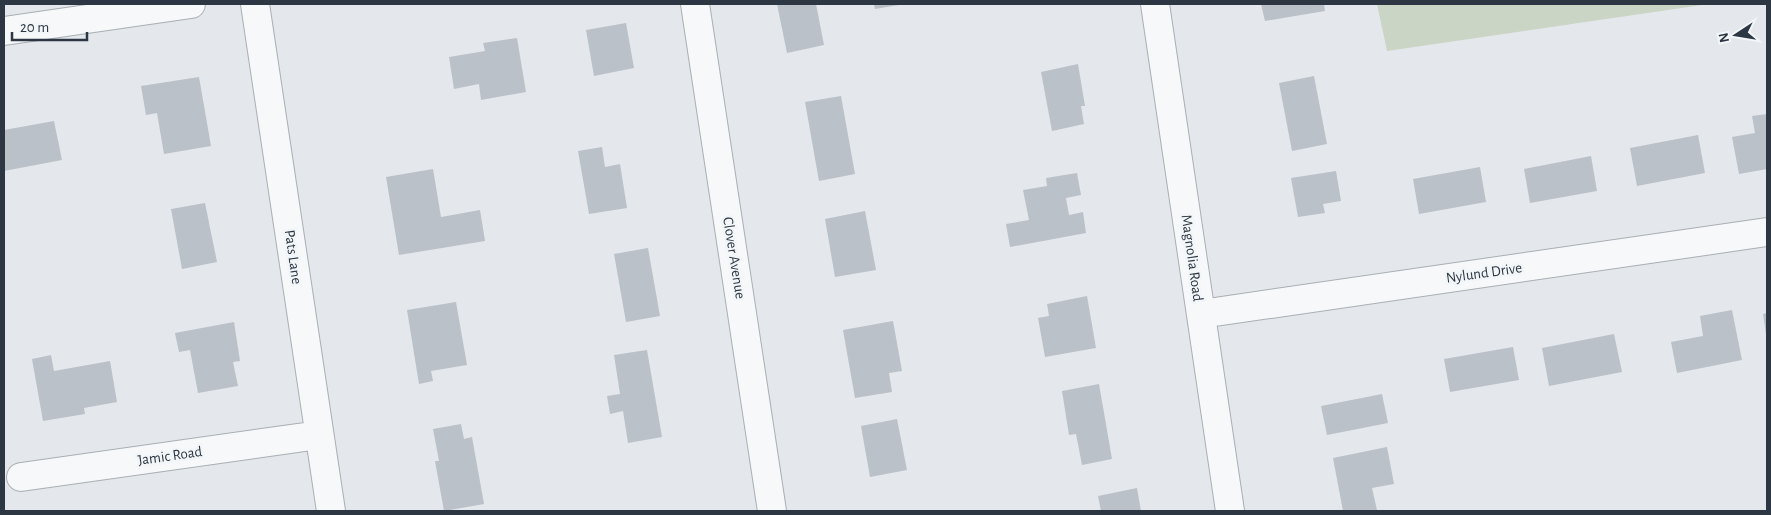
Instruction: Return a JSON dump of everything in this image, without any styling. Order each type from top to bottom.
[{"type":"street","points":[[4,31],[191,4]]},
{"type":"street","name":"Pats Lane","points":[[255,4],[331,511]]},
{"type":"street","name":"Clover Avenue","points":[[695,4],[772,511]]},
{"type":"street","name":"Magnolia Road","points":[[1154,4],[1230,511]]},
{"type":"street","name":"Nylund Drive","points":[[1201,314],[1767,232]]},
{"type":"street","name":"Jamic Road","points":[[21,477],[320,435]]},
{"type":"green space","points":[[1377,4],[1709,4],[1387,51]]},
{"type":"building","points":[[777,4],[816,4],[824,45],[787,53]]},
{"type":"building","points":[[874,4],[899,4],[899,5],[875,9]]},
{"type":"building","points":[[1261,4],[1324,4],[1325,11],[1265,21]]},
{"type":"building","points":[[626,23],[634,68],[594,76],[586,30]]},
{"type":"building","points":[[517,38],[526,92],[481,100],[479,84],[454,89],[449,57],[485,51],[483,43]]},
{"type":"building","points":[[1078,64],[1085,106],[1081,106],[1084,124],[1052,131],[1041,72]]},
{"type":"building","points":[[1314,76],[1327,144],[1292,151],[1279,83]]},
{"type":"building","points":[[199,77],[211,146],[164,154],[157,113],[146,115],[141,86]]},
{"type":"building","points":[[841,96],[855,174],[819,181],[805,102]]},
{"type":"building","points":[[1767,114],[1767,169],[1739,174],[1732,137],[1755,133],[1752,116]]},
{"type":"building","points":[[54,121],[62,160],[4,171],[4,130]]},
{"type":"building","points":[[1698,135],[1705,173],[1637,186],[1630,148]]},
{"type":"building","points":[[602,147],[605,167],[620,164],[627,208],[589,214],[578,151]]},
{"type":"building","points":[[1591,156],[1597,191],[1530,203],[1524,169]]},
{"type":"building","points":[[1480,167],[1486,202],[1419,214],[1413,179]]},
{"type":"building","points":[[433,169],[441,217],[480,210],[485,241],[399,255],[386,177]]},
{"type":"building","points":[[1336,171],[1341,201],[1323,204],[1325,213],[1298,217],[1291,178]]},
{"type":"building","points":[[1077,173],[1081,195],[1066,198],[1069,215],[1083,212],[1086,233],[1010,247],[1006,224],[1029,220],[1023,190],[1047,186],[1046,178]]},
{"type":"building","points":[[205,203],[217,262],[182,269],[171,209]]},
{"type":"building","points":[[865,211],[876,270],[835,277],[825,219]]},
{"type":"building","points":[[648,248],[660,316],[626,322],[614,254]]},
{"type":"building","points":[[1087,296],[1096,348],[1045,357],[1038,318],[1049,316],[1047,304]]},
{"type":"building","points":[[456,302],[467,365],[431,371],[433,381],[419,384],[407,310]]},
{"type":"building","points":[[1732,310],[1742,360],[1677,373],[1671,342],[1703,336],[1700,316]]},
{"type":"building","points":[[1767,313],[1767,334],[1766,334],[1763,314]]},
{"type":"building","points":[[893,321],[902,371],[889,373],[892,392],[855,398],[843,330]]},
{"type":"building","points":[[234,322],[240,361],[233,362],[238,386],[198,393],[190,350],[179,352],[175,333]]},
{"type":"building","points":[[1614,334],[1622,372],[1549,386],[1542,348]]},
{"type":"building","points":[[1513,347],[1519,380],[1450,392],[1444,359]]},
{"type":"building","points":[[647,350],[662,437],[628,443],[623,411],[610,414],[607,396],[620,394],[614,355]]},
{"type":"building","points":[[51,355],[54,371],[110,361],[117,402],[84,408],[85,414],[43,421],[32,359]]},
{"type":"building","points":[[1099,384],[1112,459],[1082,465],[1076,434],[1069,435],[1062,391]]},
{"type":"building","points":[[1382,394],[1388,423],[1327,435],[1321,406]]},
{"type":"building","points":[[897,419],[907,470],[870,477],[861,426]]},
{"type":"building","points":[[461,424],[464,439],[472,437],[484,504],[444,511],[435,461],[439,461],[433,429]]},
{"type":"building","points":[[1387,447],[1394,484],[1372,488],[1377,510],[1343,511],[1333,458]]},
{"type":"building","points":[[1137,488],[1141,511],[1101,511],[1098,496]]}]
